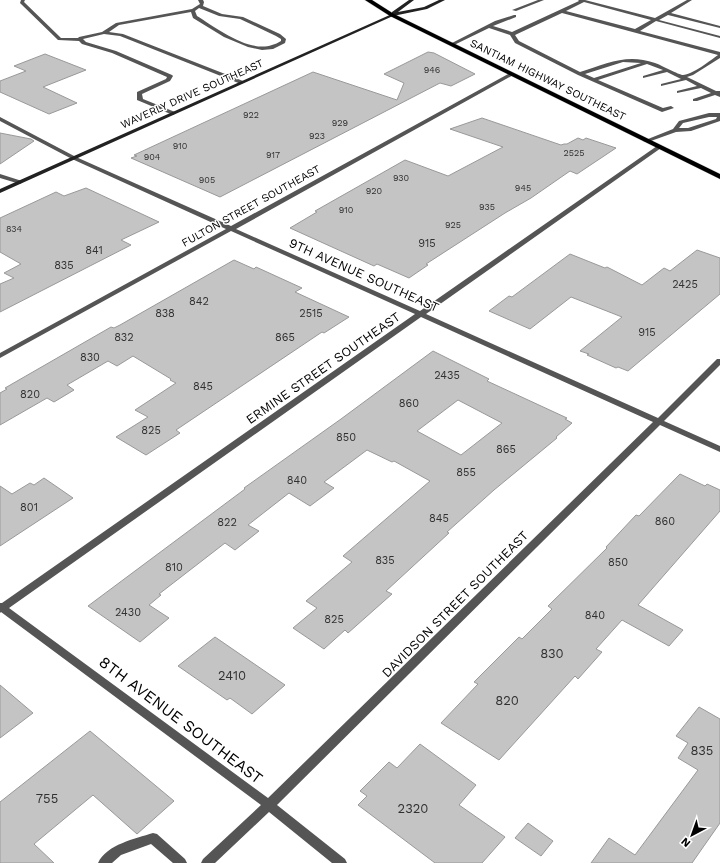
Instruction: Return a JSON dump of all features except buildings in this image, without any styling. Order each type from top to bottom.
[{"type":"main road","name":"SANTIAM HIGHWAY SOUTHEAST","points":[[368,0],[392,15],[720,177]]},
{"type":"main road","name":"WAVERLY DRIVE SOUTHEAST","points":[[392,15],[412,0]]},
{"type":"main road","name":"WAVERLY DRIVE SOUTHEAST","points":[[0,191],[392,15],[424,8],[443,0]]},
{"type":"street","points":[[23,0],[22,2],[60,39],[80,40],[101,49],[114,52],[170,76],[168,80],[139,93],[140,100],[173,113]]},
{"type":"street","points":[[200,0],[202,2],[200,7]]},
{"type":"street","points":[[452,44],[514,13],[525,5],[542,0]]},
{"type":"street","points":[[512,34],[581,0],[720,37]]},
{"type":"street","points":[[636,32],[690,0]]},
{"type":"street","points":[[521,12],[532,7],[532,4]]},
{"type":"street","points":[[104,33],[118,24],[193,10],[200,7],[221,15],[241,18],[278,35],[284,39],[283,42],[272,47],[262,49],[245,45],[195,17],[193,10]]},
{"type":"street","points":[[561,11],[720,55]]},
{"type":"street","points":[[667,13],[720,27]]},
{"type":"street","points":[[496,22],[499,18],[508,14]]},
{"type":"street","points":[[489,26],[512,34],[517,42],[593,80],[662,110],[671,108]]},
{"type":"street","points":[[80,40],[86,36],[104,33],[121,35],[241,82]]},
{"type":"street","points":[[663,85],[683,78],[720,55]]},
{"type":"street","points":[[580,74],[627,60],[646,63],[666,70],[719,93]]},
{"type":"street","points":[[593,80],[646,63]]},
{"type":"street","points":[[645,77],[666,70]]},
{"type":"street","name":"FULTON STREET SOUTHEAST","points":[[0,356],[512,74]]},
{"type":"street","points":[[611,88],[621,85]]},
{"type":"street","points":[[679,92],[700,86]]},
{"type":"street","points":[[630,96],[639,93]]},
{"type":"street","points":[[696,100],[719,93]]},
{"type":"street","points":[[645,103],[654,100]]},
{"type":"street","points":[[675,130],[681,122],[709,115],[720,116]]},
{"type":"street","points":[[646,141],[675,130],[689,130],[718,120],[720,116]]},
{"type":"street","name":"9TH AVENUE SOUTHEAST","points":[[0,119],[74,158],[720,449]]},
{"type":"street","name":"ERMINE STREET SOUTHEAST","points":[[1,608],[659,147]]},
{"type":"street","points":[[0,176],[20,182]]},
{"type":"street","name":"DAVIDSON STREET SOUTHEAST","points":[[207,863],[269,805],[720,361]]},
{"type":"street","name":"8TH AVENUE SOUTHEAST","points":[[1,608],[269,805],[341,863]]},
{"type":"street","points":[[104,863],[117,851],[152,838],[181,863]]}]
